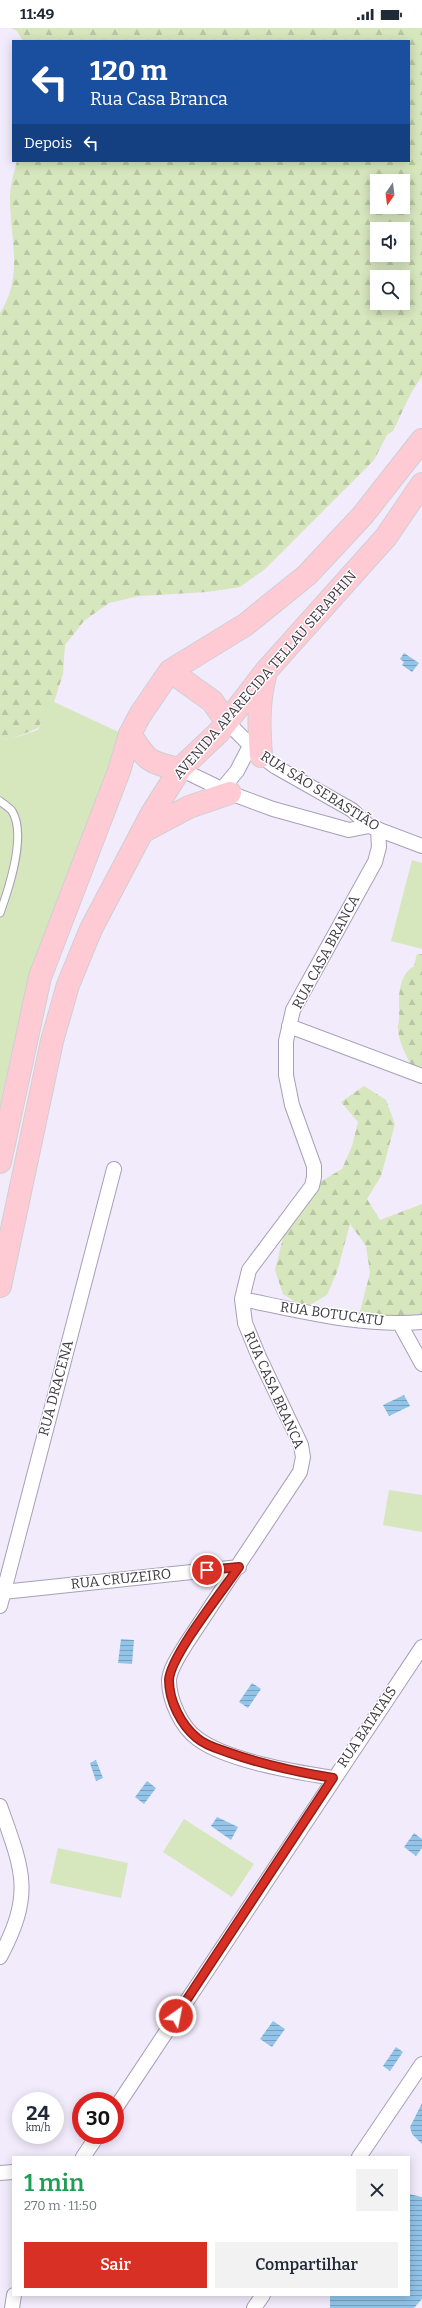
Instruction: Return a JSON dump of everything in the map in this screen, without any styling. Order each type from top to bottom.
[{"type":"main road","points":[[0,1162],[40,977],[119,771],[130,734],[140,716],[170,672],[245,625],[307,575],[363,515],[422,440]]},
{"type":"main road","name":"AVENIDA APARECIDA TELLAU SERAPHIN","points":[[0,1286],[52,1040],[68,985],[91,930],[142,832],[180,770],[194,758],[227,722],[266,671],[386,537],[422,484]]},
{"type":"main road","points":[[255,751],[260,696],[266,671]]},
{"type":"main road","points":[[170,672],[212,702],[227,722]]},
{"type":"main road","points":[[130,734],[144,756],[155,764],[180,770]]},
{"type":"main road","points":[[142,832],[189,807],[226,791]]},
{"type":"street","name":"RUA SÃO SEBASTIÃO","points":[[227,722],[255,751],[286,774],[352,810],[374,828],[422,846]]},
{"type":"street","points":[[226,791],[238,771],[255,751]]},
{"type":"street","points":[[180,770],[226,791],[272,809],[349,830],[374,828]]},
{"type":"street","name":"RUA CASA BRANCA","points":[[333,1778],[288,1771],[216,1748],[197,1739],[180,1719],[173,1700],[169,1679],[176,1660],[239,1567],[300,1472],[303,1457],[301,1445],[259,1357],[245,1323],[242,1299],[249,1270],[312,1186],[314,1166],[292,1105],[286,1075],[286,1041],[293,1010],[304,986],[324,954],[374,862],[378,847],[374,828]]},
{"type":"street","points":[[289,1026],[422,1076]]},
{"type":"street","name":"RUA DRACENA","points":[[0,1606],[114,1169]]},
{"type":"street","name":"RUA BOTUCATU","points":[[242,1299],[350,1320],[400,1324],[422,1322]]},
{"type":"street","points":[[400,1324],[422,1364]]},
{"type":"street","name":"RUA CRUZEIRO","points":[[3,1592],[239,1567]]},
{"type":"street","name":"RUA BATATAIS","points":[[124,2095],[333,1778],[422,1647]]},
{"type":"street","points":[[0,1806],[18,1859],[22,1895],[14,1930],[0,1957]]},
{"type":"street","points":[[360,2156],[422,2064]]},
{"type":"street","points":[[84,2156],[92,2144]]},
{"type":"street","points":[[0,2173],[12,2172]]},
{"type":"street","points":[[12,2308],[14,2296]]},
{"type":"street","points":[[254,2308],[262,2296]]},
{"type":"lane","points":[[0,801],[12,810],[18,834],[15,858],[0,913]]},
{"type":"green space","points":[[11,28],[422,28],[422,376],[411,393],[393,431],[387,435],[374,460],[265,569],[240,587],[207,592],[139,596],[109,603],[84,621],[65,645],[63,674],[54,702],[38,728],[9,740],[0,737],[0,313],[12,285],[14,271],[10,198],[11,184],[17,162],[410,162],[410,40],[22,40],[17,31]]},
{"type":"green space","points":[[52,701],[125,735],[24,997],[0,1105],[0,737],[8,740],[38,730]]},
{"type":"green space","points":[[412,860],[422,863],[422,949],[391,941]]},
{"type":"green space","points":[[417,954],[422,954],[422,1079],[406,1056],[398,1028],[401,984],[408,971],[414,966]]},
{"type":"green space","points":[[364,1086],[386,1100],[395,1124],[381,1176],[367,1199],[380,1220],[422,1204],[422,1314],[401,1316],[373,1326],[371,1329],[360,1311],[370,1273],[366,1246],[350,1224],[337,1272],[327,1295],[305,1308],[283,1294],[275,1270],[287,1222],[320,1182],[342,1169],[352,1146],[358,1122],[341,1102]]},
{"type":"green space","points":[[389,1490],[422,1495],[422,1532],[383,1525]]},
{"type":"green space","points":[[184,1819],[254,1864],[232,1897],[163,1852]]},
{"type":"green space","points":[[58,1848],[128,1863],[121,1898],[50,1883]]},
{"type":"water","points":[[404,653],[419,663],[412,672],[402,665],[404,662],[400,659]]},
{"type":"water","points":[[404,1395],[410,1406],[389,1416],[383,1405]]},
{"type":"water","points":[[121,1639],[134,1640],[132,1664],[118,1663]]},
{"type":"water","points":[[252,1683],[261,1689],[248,1708],[239,1702]]},
{"type":"water","points":[[96,1760],[103,1778],[96,1781],[90,1763]]},
{"type":"water","points":[[147,1781],[156,1788],[144,1804],[135,1797]]},
{"type":"water","points":[[217,1817],[238,1827],[231,1840],[211,1826]]},
{"type":"water","points":[[414,1833],[422,1839],[422,1848],[416,1856],[404,1847]]},
{"type":"water","points":[[273,2021],[285,2029],[272,2047],[260,2039]]},
{"type":"water","points":[[396,2047],[403,2052],[390,2071],[383,2066]]},
{"type":"water","points":[[422,2103],[422,2144],[412,2134],[410,2127]]},
{"type":"water","points":[[410,2194],[422,2197],[422,2299],[414,2308],[330,2308],[330,2296],[410,2296]]},
{"type":"route","points":[[176,2016],[333,1778],[288,1771],[248,1760],[216,1748],[197,1739],[180,1719],[173,1700],[169,1679],[176,1660],[239,1567],[207,1570]]}]
